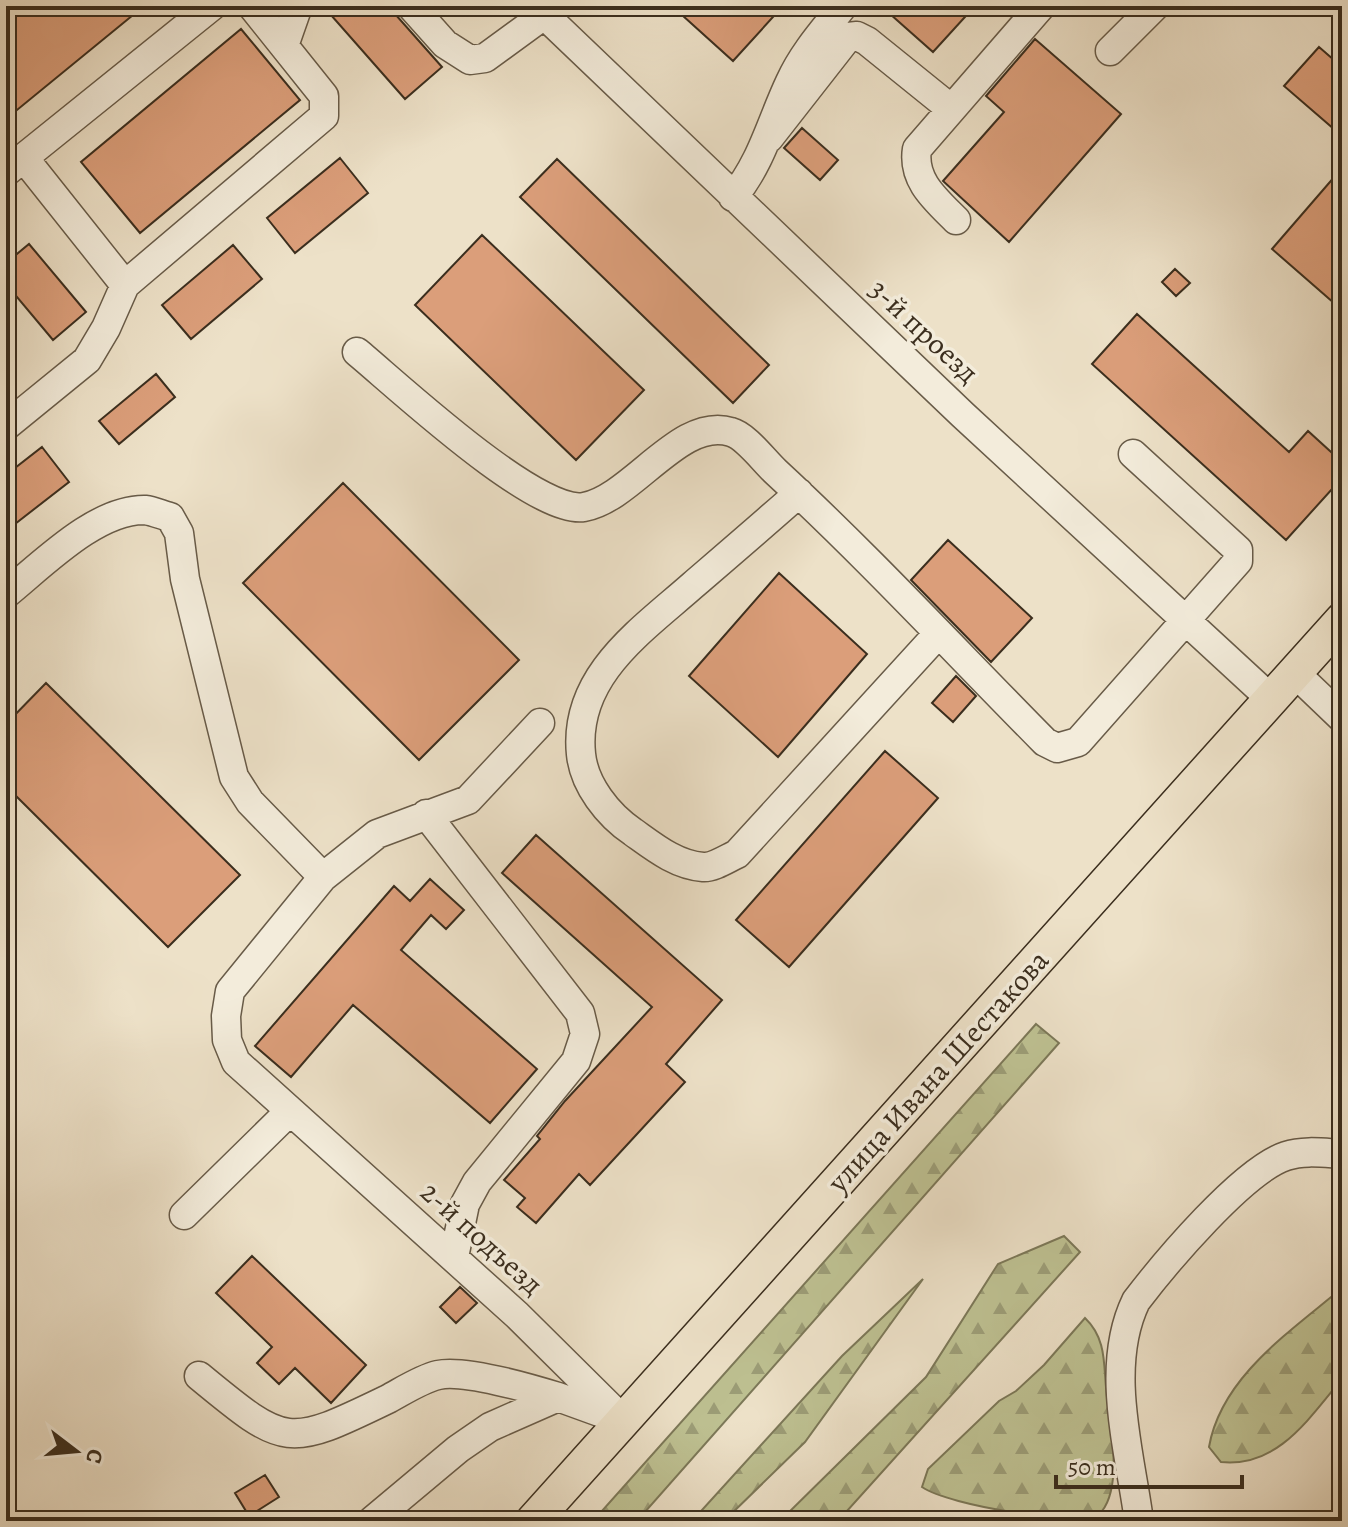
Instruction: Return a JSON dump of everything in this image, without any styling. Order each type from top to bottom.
[{"type":"main road","name":"улица Ивана Шестакова","points":[[533,1521],[1342,620]]},
{"type":"street","points":[[125,285],[15,165],[212,6]]},
{"type":"street","points":[[6,426],[87,360],[106,328],[125,285],[324,116],[324,96],[252,6]]},
{"type":"street","points":[[284,46],[298,6]]},
{"type":"street","points":[[411,6],[445,44],[470,60],[485,58],[540,10]]},
{"type":"street","points":[[733,197],[756,167],[790,82],[807,51],[843,6]]},
{"type":"street","points":[[956,220],[929,193],[915,162],[921,140],[1041,6]]},
{"type":"street","points":[[1110,51],[1155,6]]},
{"type":"street","name":"3-й проезд","points":[[540,10],[733,197],[1271,699]]},
{"type":"street","points":[[769,138],[848,37],[857,36],[867,41],[950,108]]},
{"type":"street","points":[[357,352],[510,477],[548,500],[583,507],[612,495],[687,439],[706,430],[733,432],[799,493],[1045,742],[1057,748],[1078,742],[1238,561],[1238,550],[1133,454]]},
{"type":"street","points":[[799,493],[622,647],[597,678],[585,702],[579,733],[583,770],[596,795],[624,826],[669,857],[705,868],[737,854],[937,635]]},
{"type":"street","points":[[6,594],[85,530],[115,517],[145,510],[170,517],[179,533],[185,579],[234,777],[250,802],[323,877]]},
{"type":"street","points":[[1295,673],[1342,718]]},
{"type":"street","name":"2-й подъезд","points":[[540,723],[468,800],[377,834],[323,877],[230,991],[226,1016],[227,1040],[236,1062],[454,1257],[623,1420]]},
{"type":"street","points":[[426,814],[580,1013],[585,1034],[576,1061],[477,1182],[465,1204],[454,1257]]},
{"type":"street","points":[[184,1215],[290,1111]]},
{"type":"street","points":[[1139,1521],[1121,1362],[1129,1316],[1136,1301],[1248,1179],[1285,1156],[1303,1152],[1342,1154]]},
{"type":"street","points":[[199,1376],[257,1423],[272,1431],[300,1434],[338,1423],[436,1375],[460,1376],[527,1388],[623,1420]]},
{"type":"street","points":[[372,1521],[458,1449],[490,1427],[558,1397]]},
{"type":"green space","points":[[1036,1024],[1059,1043],[637,1521],[593,1521]]},
{"type":"green space","points":[[1064,1236],[1080,1252],[838,1521],[780,1521],[926,1377],[998,1264]]},
{"type":"green space","points":[[923,1279],[805,1442],[724,1521],[692,1521],[842,1356]]},
{"type":"green space","points":[[1342,1288],[1342,1379],[1304,1424],[1276,1449],[1241,1462],[1221,1462],[1209,1447],[1216,1422],[1243,1377],[1281,1339]]},
{"type":"green space","points":[[1085,1318],[1098,1335],[1101,1345],[1112,1440],[1112,1487],[1102,1511],[1067,1517],[1013,1512],[958,1501],[922,1487],[928,1469],[999,1401],[1016,1391],[1044,1365]]},
{"type":"building","points":[[6,6],[144,6],[6,119]]},
{"type":"building","points":[[323,6],[388,6],[442,67],[405,99]]},
{"type":"building","points":[[672,6],[783,6],[733,61]]},
{"type":"building","points":[[881,6],[975,6],[933,52]]},
{"type":"building","points":[[241,29],[300,100],[140,233],[81,162]]},
{"type":"building","points":[[1035,39],[1121,114],[1009,242],[943,181],[1004,112],[986,96]]},
{"type":"building","points":[[1319,47],[1342,67],[1342,136],[1284,86]]},
{"type":"building","points":[[802,128],[838,160],[820,180],[784,148]]},
{"type":"building","points":[[340,158],[368,193],[295,253],[267,218]]},
{"type":"building","points":[[557,159],[769,365],[733,403],[520,197]]},
{"type":"building","points":[[1342,168],[1342,310],[1272,249]]},
{"type":"building","points":[[482,235],[644,390],[576,460],[415,305]]},
{"type":"building","points":[[29,244],[86,312],[53,340],[6,284],[6,263]]},
{"type":"building","points":[[233,245],[262,279],[191,339],[162,305]]},
{"type":"building","points":[[1175,269],[1190,283],[1176,296],[1162,282]]},
{"type":"building","points":[[1137,314],[1289,452],[1308,431],[1342,462],[1342,478],[1286,540],[1092,364]]},
{"type":"building","points":[[156,374],[175,397],[119,444],[99,421]]},
{"type":"building","points":[[42,447],[69,482],[6,531],[6,475]]},
{"type":"building","points":[[343,483],[519,660],[419,760],[243,583]]},
{"type":"building","points":[[948,540],[1032,618],[991,662],[911,580]]},
{"type":"building","points":[[779,573],[867,654],[778,757],[689,676]]},
{"type":"building","points":[[956,676],[976,696],[953,722],[932,703]]},
{"type":"building","points":[[46,683],[240,875],[168,947],[6,786],[6,724]]},
{"type":"building","points":[[885,751],[938,798],[789,967],[736,920]]},
{"type":"building","points":[[536,835],[722,1000],[666,1064],[685,1082],[590,1185],[579,1174],[536,1223],[517,1207],[525,1198],[504,1180],[540,1139],[537,1136],[565,1101],[652,1007],[502,873]]},
{"type":"building","points":[[430,879],[464,910],[446,929],[431,915],[401,950],[537,1069],[490,1123],[353,1005],[291,1077],[255,1046],[394,886],[410,901]]},
{"type":"building","points":[[252,1256],[366,1365],[331,1403],[295,1368],[279,1384],[257,1363],[272,1347],[216,1293]]},
{"type":"building","points":[[460,1287],[477,1303],[456,1323],[440,1307]]},
{"type":"building","points":[[265,1475],[279,1497],[249,1516],[235,1493]]}]
